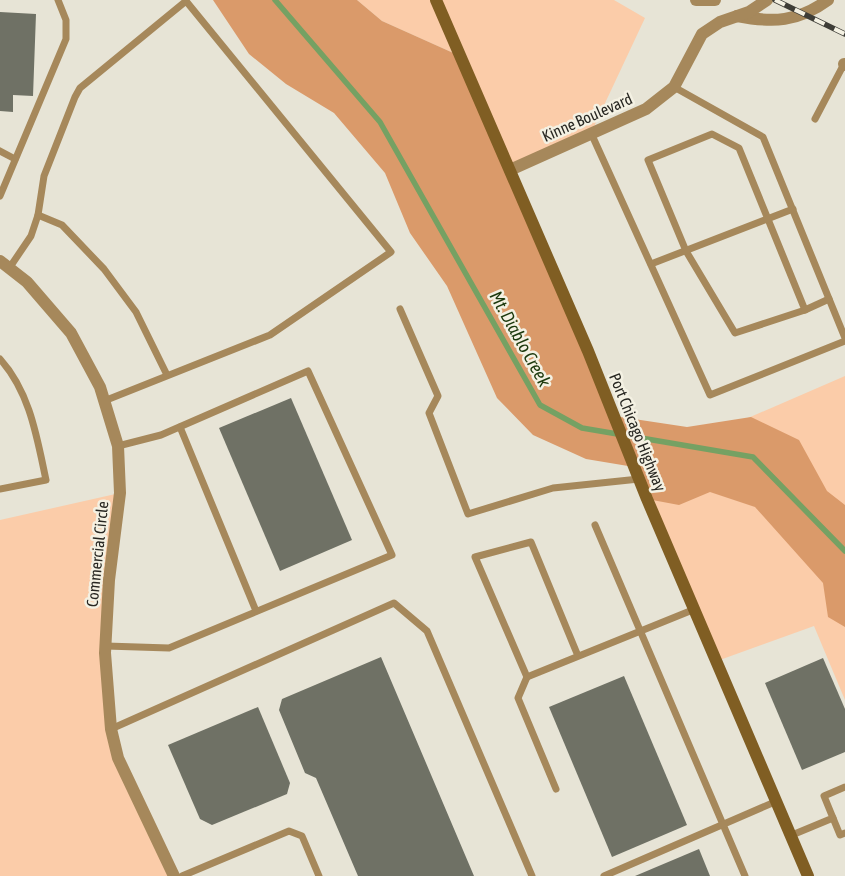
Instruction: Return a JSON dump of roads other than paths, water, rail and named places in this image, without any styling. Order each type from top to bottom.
[{"type":"street","name":"Port Chicago Highway","points":[[436,0],[510,170],[603,389],[647,499],[808,876]]},
{"type":"street","points":[[696,0],[715,0]]},
{"type":"street","points":[[674,87],[702,34],[720,22],[749,12],[767,0]]},
{"type":"street","points":[[737,16],[765,22],[789,19],[813,11],[823,1]]},
{"type":"street","name":"Kinne Boulevard","points":[[510,170],[646,108],[674,87]]},
{"type":"street","name":"Commercial Circle","points":[[5,264],[27,282],[71,333],[100,387],[118,446],[120,493],[109,580],[106,646],[111,729],[118,758],[174,876]]},
{"type":"lane","points":[[0,196],[66,39],[66,20],[58,0]]},
{"type":"lane","points":[[5,264],[31,236],[38,215],[44,176],[80,88],[186,1],[391,252],[270,334],[104,401]]},
{"type":"lane","points":[[815,119],[844,65]]},
{"type":"lane","points":[[674,87],[763,137],[845,338]]},
{"type":"lane","points":[[592,133],[710,395],[845,342]]},
{"type":"lane","points":[[805,310],[770,218],[739,148],[712,134],[648,160],[686,251],[735,334],[805,310],[829,299]]},
{"type":"lane","points":[[0,152],[16,158]]},
{"type":"lane","points":[[651,264],[793,209]]},
{"type":"lane","points":[[38,215],[62,225],[104,269],[136,312],[167,375]]},
{"type":"lane","points":[[400,309],[438,396],[429,413],[468,514],[553,488],[639,480]]},
{"type":"lane","points":[[0,359],[21,392],[34,422],[46,480],[0,489]]},
{"type":"lane","points":[[106,646],[169,648],[392,555],[308,371],[180,427],[118,446]]},
{"type":"lane","points":[[180,427],[256,611]]},
{"type":"lane","points":[[595,525],[744,876]]},
{"type":"lane","points":[[527,677],[475,557],[531,542],[578,656]]},
{"type":"lane","points":[[111,729],[394,603],[427,631],[532,876]]},
{"type":"lane","points":[[556,789],[518,698],[527,677],[694,609]]},
{"type":"lane","points":[[845,787],[824,796],[840,835],[845,833]]},
{"type":"lane","points":[[604,876],[777,801]]},
{"type":"lane","points":[[792,835],[833,818]]},
{"type":"lane","points":[[182,876],[289,831],[302,836],[319,876]]},
{"type":"waterway","name":"Mt. Diablo Creek","points":[[275,0],[380,122],[540,405],[582,428],[753,457],[845,551]]},
{"type":"railway","points":[[775,0],[845,34]]}]
